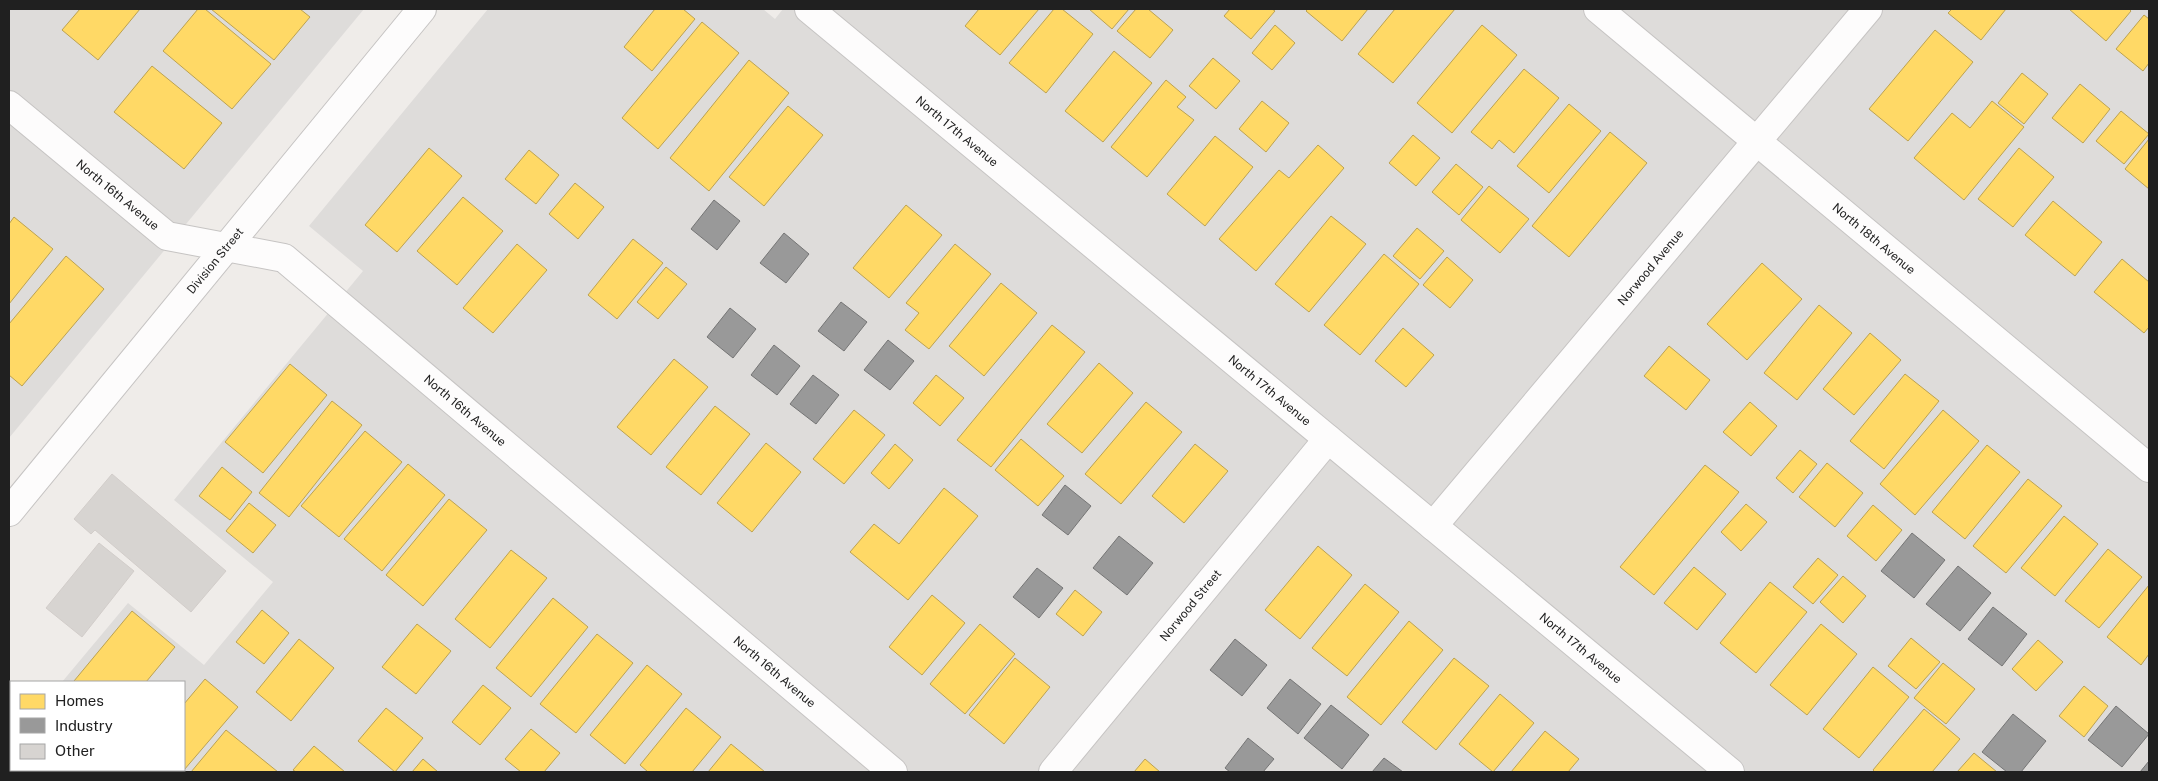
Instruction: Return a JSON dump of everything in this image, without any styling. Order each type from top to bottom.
[{"type":"street","name":"Division Street","points":[[9,512],[422,9]]},
{"type":"street","name":"North 17th Avenue","points":[[809,9],[1730,772]]},
{"type":"street","name":"North 18th Avenue","points":[[1598,9],[2149,468]]},
{"type":"street","name":"Norwood Avenue","points":[[1433,526],[1868,9]]},
{"type":"street","name":"North 16th Avenue","points":[[9,105],[168,236],[284,258],[893,772]]},
{"type":"street","name":"Norwood Street","points":[[1053,772],[1328,439]]},
{"type":"shaded area","points":[[9,9],[364,9],[9,438]]},
{"type":"shaded area","points":[[488,9],[763,9],[775,19],[783,9],[2149,9],[2149,772],[9,772],[10,746],[10,771],[185,771],[185,681],[63,681],[128,603],[204,665],[273,582],[174,500],[363,271],[309,226]]},
{"type":"building: Homes","points":[[80,9],[140,9],[98,60],[62,30]]},
{"type":"building: Homes","points":[[198,9],[205,9],[271,64],[232,109],[163,51]]},
{"type":"building: Homes","points":[[211,9],[300,9],[310,17],[274,60]]},
{"type":"building: Homes","points":[[655,9],[683,9],[695,19],[652,71],[624,47]]},
{"type":"building: Homes","points":[[979,9],[1039,9],[1000,55],[965,26]]},
{"type":"building: Homes","points":[[1054,9],[1062,9],[1093,34],[1046,93],[1009,63]]},
{"type":"building: Homes","points":[[1089,9],[1129,9],[1112,29]]},
{"type":"building: Homes","points":[[1136,9],[1148,9],[1173,30],[1150,58],[1117,31]]},
{"type":"building: Homes","points":[[1230,9],[1272,9],[1275,11],[1251,39],[1224,16]]},
{"type":"building: Homes","points":[[1308,9],[1368,9],[1342,41],[1306,11]]},
{"type":"building: Homes","points":[[1395,9],[1455,9],[1393,83],[1358,54]]},
{"type":"building: Homes","points":[[1952,9],[2006,9],[1981,40],[1948,13]]},
{"type":"building: Homes","points":[[2069,9],[2129,9],[2131,11],[2106,41]]},
{"type":"building: Homes","points":[[2144,15],[2149,19],[2149,63],[2143,71],[2116,49]]},
{"type":"building: Homes","points":[[702,22],[739,53],[658,149],[622,118]]},
{"type":"building: Homes","points":[[1275,25],[1295,43],[1272,70],[1252,53]]},
{"type":"building: Homes","points":[[1482,25],[1517,55],[1452,133],[1417,103]]},
{"type":"building: Homes","points":[[1935,30],[1973,62],[1908,141],[1869,109]]},
{"type":"building: Homes","points":[[1114,51],[1152,83],[1103,142],[1065,111]]},
{"type":"building: Homes","points":[[1213,58],[1240,81],[1216,109],[1189,86]]},
{"type":"building: Homes","points":[[749,60],[789,93],[709,191],[670,158]]},
{"type":"building: Homes","points":[[152,66],[222,123],[184,169],[114,112]]},
{"type":"building: Homes","points":[[1524,69],[1559,98],[1514,153],[1499,140],[1492,149],[1471,132]]},
{"type":"building: Homes","points":[[2022,73],[2048,94],[2024,124],[1998,103]]},
{"type":"building: Homes","points":[[1166,80],[1186,97],[1177,107],[1194,120],[1147,177],[1111,147]]},
{"type":"building: Homes","points":[[2080,84],[2110,109],[2083,143],[2052,118]]},
{"type":"building: Homes","points":[[1262,101],[1289,123],[1266,152],[1239,129]]},
{"type":"building: Homes","points":[[1992,101],[2024,127],[1964,200],[1914,158],[1952,113],[1970,128]]},
{"type":"building: Homes","points":[[1569,104],[1601,131],[1549,193],[1517,166]]},
{"type":"building: Homes","points":[[788,106],[823,135],[764,206],[729,177]]},
{"type":"building: Homes","points":[[2121,111],[2149,134],[2124,164],[2096,141]]},
{"type":"building: Homes","points":[[1610,132],[1647,163],[1569,257],[1532,226]]},
{"type":"building: Homes","points":[[1413,135],[1440,158],[1416,186],[1389,163]]},
{"type":"building: Homes","points":[[1215,136],[1253,167],[1205,226],[1167,194]]},
{"type":"building: Homes","points":[[2149,139],[2149,189],[2125,169]]},
{"type":"building: Homes","points":[[1318,145],[1344,168],[1256,271],[1219,239],[1279,170],[1289,178]]},
{"type":"building: Homes","points":[[429,148],[462,176],[397,252],[365,225]]},
{"type":"building: Homes","points":[[2019,148],[2054,177],[2013,227],[1978,199]]},
{"type":"building: Homes","points":[[529,150],[559,175],[536,204],[505,179]]},
{"type":"building: Homes","points":[[1456,164],[1483,187],[1459,215],[1432,192]]},
{"type":"building: Homes","points":[[575,183],[604,207],[578,239],[549,214]]},
{"type":"building: Homes","points":[[1489,186],[1529,219],[1500,253],[1461,220]]},
{"type":"building: Homes","points":[[463,197],[503,231],[457,285],[417,251]]},
{"type":"building: Homes","points":[[2053,201],[2102,242],[2075,276],[2025,235]]},
{"type":"building: Homes","points":[[906,205],[942,235],[889,298],[853,268]]},
{"type":"building: Homes","points":[[1331,216],[1366,244],[1309,312],[1275,284]]},
{"type":"building: Homes","points":[[14,217],[53,249],[9,304],[9,224]]},
{"type":"building: Homes","points":[[1417,228],[1444,251],[1420,279],[1393,256]]},
{"type":"building: Homes","points":[[633,239],[663,263],[617,319],[588,295]]},
{"type":"building: Homes","points":[[517,244],[547,270],[493,333],[463,308]]},
{"type":"building: Homes","points":[[955,244],[991,274],[929,349],[905,330],[919,313],[906,303]]},
{"type":"building: Homes","points":[[1384,254],[1419,284],[1360,355],[1324,325]]},
{"type":"building: Homes","points":[[66,256],[104,289],[22,386],[9,375],[9,324]]},
{"type":"building: Homes","points":[[1447,257],[1473,280],[1450,308],[1423,285]]},
{"type":"building: Homes","points":[[2122,259],[2149,282],[2149,327],[2144,333],[2094,292]]},
{"type":"building: Homes","points":[[1762,263],[1802,299],[1747,360],[1707,324]]},
{"type":"building: Homes","points":[[666,267],[687,284],[658,319],[637,302]]},
{"type":"building: Homes","points":[[1001,283],[1037,313],[984,376],[949,346]]},
{"type":"building: Homes","points":[[1819,305],[1852,333],[1797,400],[1764,373]]},
{"type":"building: Homes","points":[[1052,325],[1085,352],[991,467],[957,440]]},
{"type":"building: Homes","points":[[1403,328],[1434,355],[1406,387],[1375,361]]},
{"type":"building: Homes","points":[[1870,333],[1901,360],[1854,415],[1823,389]]},
{"type":"building: Homes","points":[[1669,346],[1710,380],[1686,410],[1644,376]]},
{"type":"building: Homes","points":[[674,359],[708,387],[651,455],[617,427]]},
{"type":"building: Homes","points":[[1099,363],[1133,393],[1082,453],[1047,424]]},
{"type":"building: Homes","points":[[290,364],[327,395],[263,473],[225,442]]},
{"type":"building: Homes","points":[[1905,374],[1939,401],[1884,469],[1850,441]]},
{"type":"building: Homes","points":[[936,375],[964,398],[940,426],[913,403]]},
{"type":"building: Homes","points":[[332,401],[362,425],[289,517],[259,493]]},
{"type":"building: Homes","points":[[1146,402],[1182,432],[1121,504],[1085,474]]},
{"type":"building: Homes","points":[[1750,402],[1777,426],[1751,456],[1723,432]]},
{"type":"building: Homes","points":[[715,406],[750,434],[701,495],[666,467]]},
{"type":"building: Homes","points":[[854,410],[885,435],[844,484],[813,459]]},
{"type":"building: Homes","points":[[1943,410],[1979,441],[1915,515],[1880,484]]},
{"type":"building: Homes","points":[[365,431],[402,462],[339,537],[301,506]]},
{"type":"building: Homes","points":[[1021,439],[1064,476],[1038,506],[995,470]]},
{"type":"building: Homes","points":[[766,443],[801,472],[752,532],[717,503]]},
{"type":"building: Homes","points":[[895,444],[913,460],[889,489],[871,473]]},
{"type":"building: Homes","points":[[1195,444],[1228,471],[1184,523],[1152,496]]},
{"type":"building: Homes","points":[[1987,445],[2020,472],[1965,539],[1932,512]]},
{"type":"building: Homes","points":[[1800,450],[1817,464],[1793,493],[1776,478]]},
{"type":"building: Homes","points":[[1827,463],[1863,493],[1835,527],[1799,497]]},
{"type":"building: Homes","points":[[408,464],[445,495],[382,571],[344,539]]},
{"type":"building: Homes","points":[[1705,465],[1739,492],[1654,595],[1620,567]]},
{"type":"building: Homes","points":[[222,467],[252,492],[230,520],[199,496]]},
{"type":"building: Homes","points":[[2028,479],[2062,506],[2006,573],[1973,546]]},
{"type":"building: Homes","points":[[944,488],[978,516],[908,600],[850,552],[874,524],[899,544]]},
{"type":"building: Homes","points":[[449,499],[487,530],[423,606],[386,575]]},
{"type":"building: Homes","points":[[249,503],[276,525],[253,553],[226,531]]},
{"type":"building: Homes","points":[[1746,504],[1767,522],[1741,551],[1721,532]]},
{"type":"building: Homes","points":[[1873,505],[1902,530],[1876,561],[1847,536]]},
{"type":"building: Homes","points":[[2064,516],[2098,544],[2055,596],[2021,568]]},
{"type":"building: Homes","points":[[1318,546],[1352,575],[1300,639],[1265,610]]},
{"type":"building: Homes","points":[[2108,549],[2142,577],[2099,628],[2065,601]]},
{"type":"building: Homes","points":[[511,550],[547,578],[490,648],[455,619]]},
{"type":"building: Homes","points":[[1818,558],[1838,575],[1813,604],[1793,587]]},
{"type":"building: Homes","points":[[1694,567],[1726,594],[1697,630],[1664,603]]},
{"type":"building: Homes","points":[[1843,576],[1866,596],[1843,623],[1820,602]]},
{"type":"building: Homes","points":[[1770,582],[1807,612],[1756,673],[1720,643]]},
{"type":"building: Homes","points":[[1365,584],[1399,612],[1347,676],[1312,648]]},
{"type":"building: Homes","points":[[2149,585],[2149,654],[2141,665],[2107,637]]},
{"type":"building: Homes","points":[[1075,590],[1102,612],[1083,636],[1056,614]]},
{"type":"building: Homes","points":[[932,595],[965,623],[922,675],[889,647]]},
{"type":"building: Homes","points":[[553,598],[588,627],[531,697],[496,668]]},
{"type":"building: Homes","points":[[262,610],[289,633],[264,664],[236,642]]},
{"type":"building: Homes","points":[[132,611],[175,647],[147,681],[74,681]]},
{"type":"building: Homes","points":[[1409,621],[1443,650],[1381,725],[1347,697]]},
{"type":"building: Homes","points":[[417,624],[451,651],[416,694],[382,667]]},
{"type":"building: Homes","points":[[980,624],[1015,654],[965,714],[930,684]]},
{"type":"building: Homes","points":[[1821,624],[1857,654],[1807,715],[1770,685]]},
{"type":"building: Homes","points":[[597,634],[633,663],[576,733],[540,704]]},
{"type":"building: Homes","points":[[1911,638],[1940,662],[1916,689],[1888,666]]},
{"type":"building: Homes","points":[[299,639],[334,668],[291,721],[256,692]]},
{"type":"building: Homes","points":[[2038,640],[2063,662],[2036,691],[2012,669]]},
{"type":"building: Homes","points":[[1015,658],[1050,687],[1004,744],[969,715]]},
{"type":"building: Homes","points":[[1454,658],[1489,686],[1436,750],[1402,722]]},
{"type":"building: Homes","points":[[1943,663],[1975,689],[1946,724],[1914,698]]},
{"type":"building: Homes","points":[[647,665],[682,694],[625,764],[590,735]]},
{"type":"building: Homes","points":[[1873,667],[1909,697],[1859,758],[1823,729]]},
{"type":"building: Homes","points":[[205,679],[238,707],[185,769],[185,703]]},
{"type":"building: Homes","points":[[483,685],[511,708],[480,745],[452,722]]},
{"type":"building: Homes","points":[[2084,686],[2108,706],[2084,737],[2059,716]]},
{"type":"building: Homes","points":[[1500,694],[1534,723],[1493,772],[1459,744]]},
{"type":"building: Homes","points":[[386,708],[423,738],[395,772],[358,741]]},
{"type":"building: Homes","points":[[686,708],[721,737],[692,772],[648,772],[640,765]]},
{"type":"building: Homes","points":[[1924,709],[1960,739],[1932,772],[1875,772],[1873,770]]},
{"type":"building: Homes","points":[[531,729],[560,753],[544,772],[521,772],[505,759]]},
{"type":"building: Homes","points":[[226,730],[278,772],[191,772]]},
{"type":"building: Homes","points":[[1545,731],[1579,759],[1568,772],[1511,772]]},
{"type":"building: Homes","points":[[731,744],[765,772],[708,772]]},
{"type":"building: Homes","points":[[314,746],[345,772],[296,772],[293,770]]},
{"type":"building: Homes","points":[[1974,753],[1997,772],[1957,772]]},
{"type":"building: Homes","points":[[423,759],[438,772],[412,772]]},
{"type":"building: Homes","points":[[1145,759],[1160,772],[1134,772]]},
{"type":"building: Industry","points":[[714,200],[740,221],[717,250],[691,229]]},
{"type":"building: Industry","points":[[784,233],[809,254],[786,283],[760,263]]},
{"type":"building: Industry","points":[[841,302],[867,322],[844,351],[818,331]]},
{"type":"building: Industry","points":[[730,308],[756,329],[733,358],[707,337]]},
{"type":"building: Industry","points":[[888,340],[914,361],[890,390],[864,370]]},
{"type":"building: Industry","points":[[774,345],[800,366],[777,395],[751,375]]},
{"type":"building: Industry","points":[[813,375],[839,395],[816,424],[790,404]]},
{"type":"building: Industry","points":[[1065,485],[1091,506],[1068,535],[1042,515]]},
{"type":"building: Industry","points":[[1912,533],[1945,560],[1914,598],[1881,571]]},
{"type":"building: Industry","points":[[1119,536],[1153,563],[1127,595],[1093,568]]},
{"type":"building: Industry","points":[[1958,566],[1991,593],[1960,631],[1926,604]]},
{"type":"building: Industry","points":[[1037,568],[1063,588],[1039,618],[1013,597]]},
{"type":"building: Industry","points":[[1993,607],[2027,634],[2002,666],[1968,639]]},
{"type":"building: Industry","points":[[1235,639],[1267,665],[1242,696],[1210,670]]},
{"type":"building: Industry","points":[[1290,679],[1321,704],[1298,734],[1267,708]]},
{"type":"building: Industry","points":[[1331,705],[1369,735],[1342,769],[1304,738]]},
{"type":"building: Industry","points":[[2116,706],[2149,734],[2122,767],[2088,740]]},
{"type":"building: Industry","points":[[2013,714],[2046,741],[2021,772],[2007,772],[1982,752]]},
{"type":"building: Industry","points":[[1248,738],[1274,759],[1263,772],[1230,772],[1225,768]]},
{"type":"building: Industry","points":[[1384,758],[1403,772],[1372,772]]},
{"type":"building: Industry","points":[[2149,761],[2149,772],[2140,772]]},
{"type":"building: Other","points":[[112,474],[226,571],[191,612],[95,530],[91,534],[74,519]]},
{"type":"building: Other","points":[[99,543],[134,571],[82,637],[46,608]]}]
